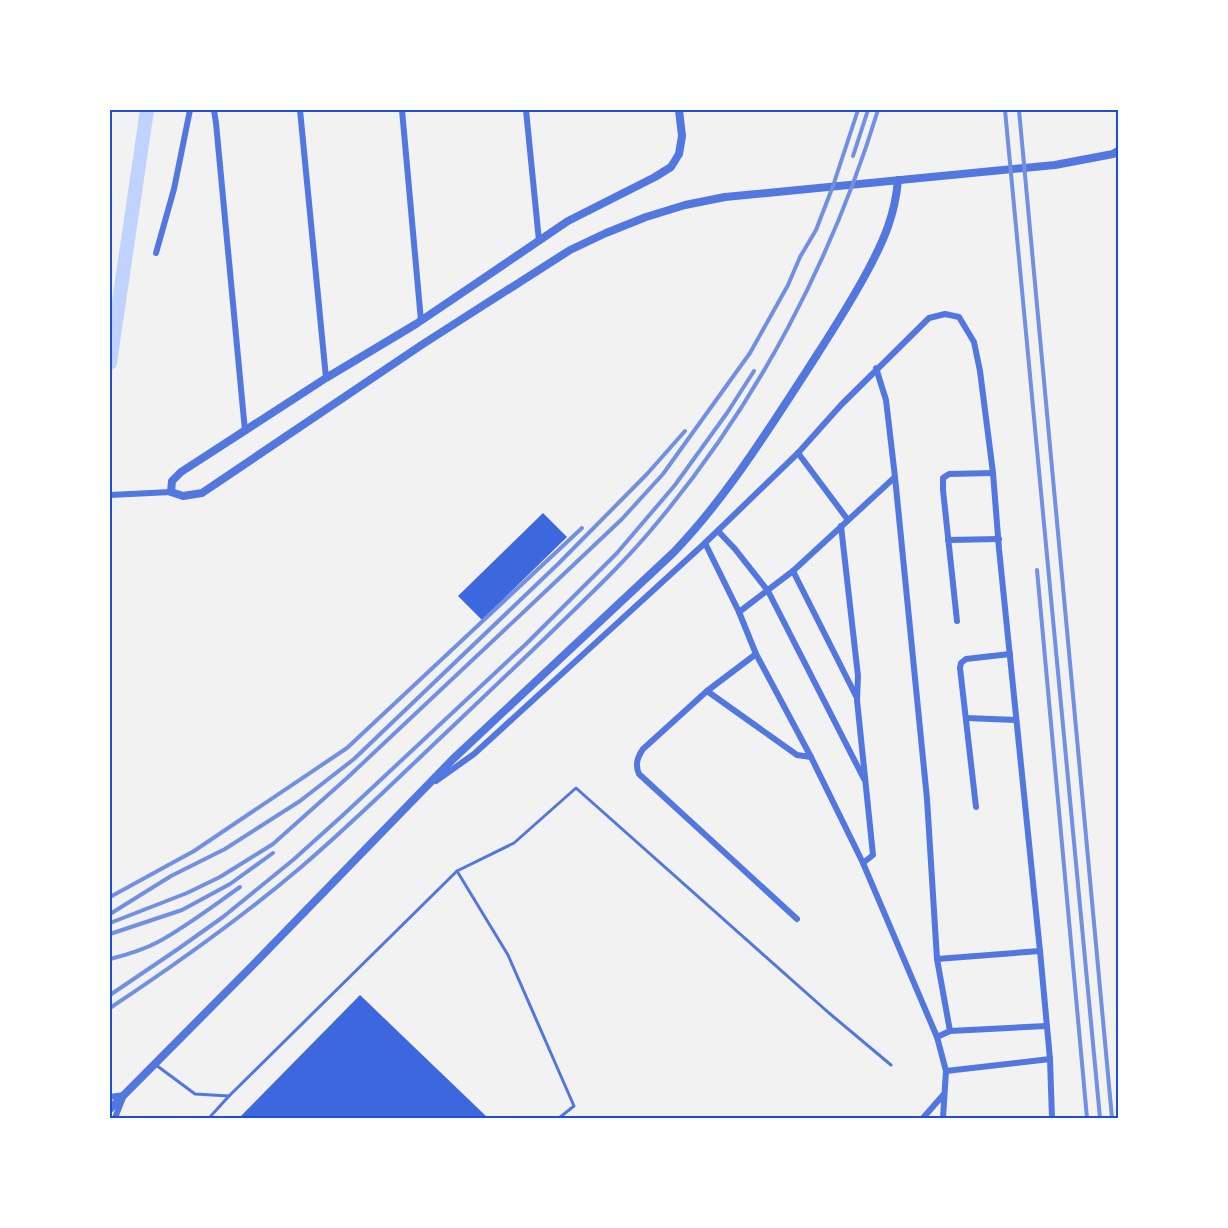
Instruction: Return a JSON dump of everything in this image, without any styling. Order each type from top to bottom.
[{"type":"street","points":[[156,252],[174,189],[190,110]]},
{"type":"street","points":[[214,110],[245,431]]},
{"type":"street","points":[[300,110],[326,378]]},
{"type":"street","points":[[402,110],[421,321]]},
{"type":"street","points":[[526,110],[539,241]]},
{"type":"street","points":[[171,492],[172,481],[180,472],[326,378],[421,321],[568,221],[671,167],[679,154],[682,136],[679,110]]},
{"type":"street","points":[[110,495],[171,492],[183,496],[202,493],[423,344],[570,250],[606,232],[646,217],[685,205],[725,197],[1055,165],[1119,151]]},
{"type":"street","points":[[111,1104],[124,1095],[155,1064],[461,751],[697,528],[716,505],[773,423],[850,304],[892,219],[898,180]]},
{"type":"street","points":[[424,789],[474,754],[718,531],[798,453],[876,368],[929,318],[945,314],[959,317],[974,342],[993,473],[1050,1059],[1052,1119]]},
{"type":"street","points":[[876,368],[886,400],[895,477],[927,799],[937,959],[950,1031]]},
{"type":"street","points":[[798,453],[848,520]]},
{"type":"street","points":[[957,621],[942,490],[943,478],[949,474],[993,473]]},
{"type":"street","points":[[739,612],[793,571],[895,477]]},
{"type":"street","points":[[841,526],[858,676],[857,700],[873,855],[863,863]]},
{"type":"street","points":[[718,531],[768,591],[866,783]]},
{"type":"street","points":[[948,540],[999,539]]},
{"type":"street","points":[[705,543],[739,612],[756,654],[863,863],[937,1037],[946,1071],[943,1119]]},
{"type":"street","points":[[793,571],[857,700]]},
{"type":"street","points":[[756,654],[707,691],[643,749],[637,761],[637,768],[639,774],[797,919]]},
{"type":"street","points":[[976,807],[961,663],[966,659],[1010,654]]},
{"type":"street","points":[[707,691],[797,756],[811,758]]},
{"type":"street","points":[[966,718],[1016,720]]},
{"type":"street","points":[[937,959],[1040,951]]},
{"type":"street","points":[[937,1037],[950,1031],[1046,1026]]},
{"type":"street","points":[[946,1071],[1050,1059]]},
{"type":"street","points":[[923,1119],[945,1094]]},
{"type":"street","points":[[115,1119],[124,1095]]},
{"type":"lane","points":[[209,1119],[229,1096],[457,871],[514,843],[576,788],[820,1005],[891,1065]]},
{"type":"lane","points":[[457,871],[508,955],[574,1106],[559,1119]]},
{"type":"lane","points":[[155,1064],[195,1094],[229,1096]]},
{"type":"building","points":[[543,513],[567,537],[482,620],[458,596]]},
{"type":"building","points":[[360,995],[488,1118],[239,1118]]},
{"type":"waterway","points":[[110,363],[147,110]]},
{"type":"railway","points":[[110,923],[187,893],[220,877],[273,844],[347,778],[622,519],[663,474],[750,353],[816,230],[858,110]]},
{"type":"railway","points":[[853,156],[868,110]]},
{"type":"railway","points":[[110,1008],[231,923],[319,851],[540,643],[603,582],[647,535],[694,477],[728,429],[788,327],[838,221],[878,110]]},
{"type":"railway","points":[[1005,110],[1100,1118]]},
{"type":"railway","points":[[1019,110],[1112,1118]]},
{"type":"railway","points":[[110,995],[223,917],[293,860],[526,644],[617,553],[675,485],[754,371]]},
{"type":"railway","points":[[110,914],[171,876],[225,849],[300,801],[354,759],[558,564],[647,474],[685,431]]},
{"type":"railway","points":[[110,897],[194,851],[347,748],[582,528]]},
{"type":"railway","points":[[1037,570],[1087,1118]]},
{"type":"railway","points":[[110,934],[182,910],[230,884],[273,853]]},
{"type":"railway","points":[[110,959],[158,942],[190,923],[240,887]]}]
